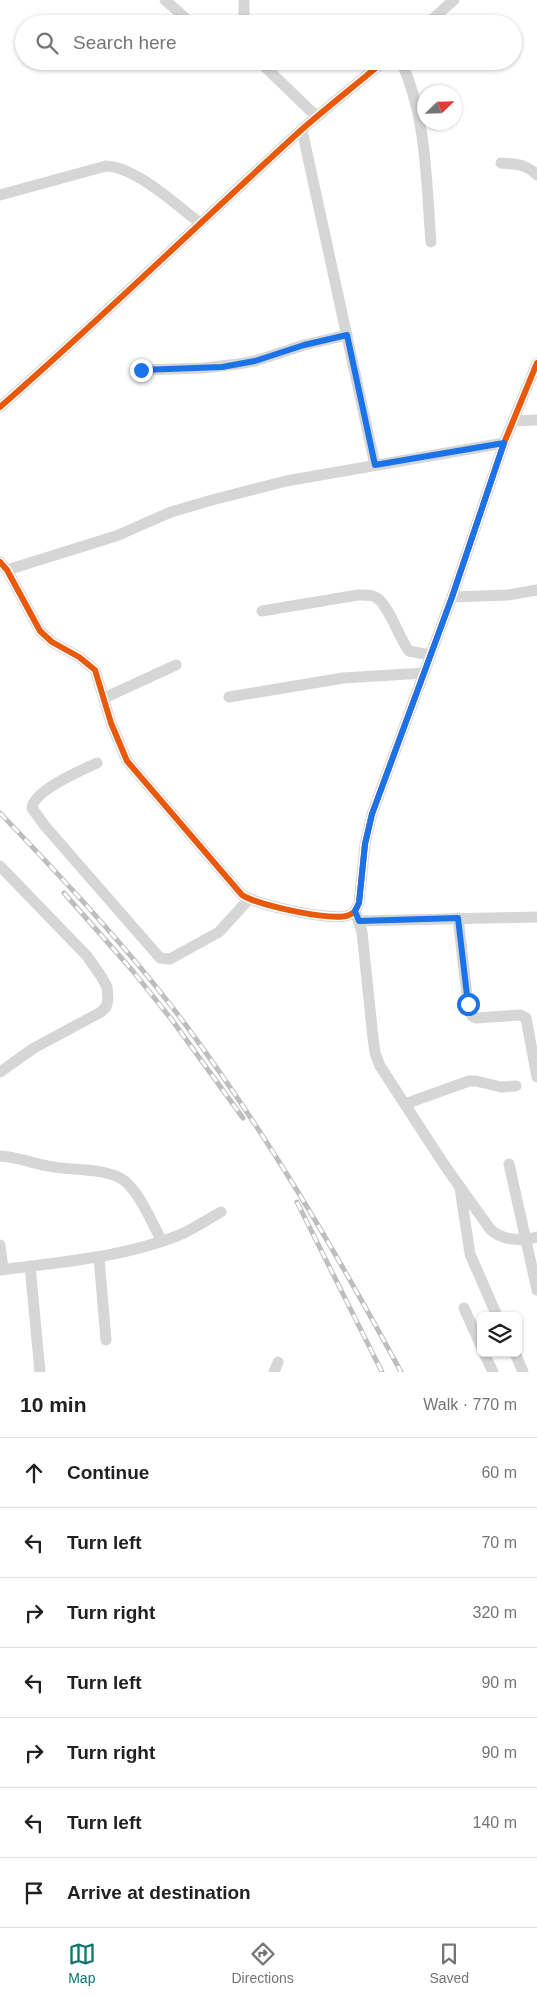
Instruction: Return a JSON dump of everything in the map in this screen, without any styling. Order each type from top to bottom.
[{"type":"street","points":[[166,0],[182,15]]},
{"type":"street","points":[[244,0],[244,15]]},
{"type":"street","points":[[437,15],[454,0]]},
{"type":"street","points":[[268,70],[317,117]]},
{"type":"street","points":[[0,407],[72,343],[302,130],[373,70]]},
{"type":"street","points":[[405,70],[420,120],[431,242]]},
{"type":"street","points":[[302,130],[375,465]]},
{"type":"street","points":[[501,163],[521,164],[530,167],[537,175]]},
{"type":"street","points":[[0,195],[106,166],[115,166],[136,176],[200,223]]},
{"type":"street","points":[[141,370],[222,367],[255,361],[304,345],[347,335]]},
{"type":"street","points":[[532,1239],[510,1238],[494,1234],[459,1186],[380,1066],[375,1053],[362,932],[357,916],[365,844],[372,814],[452,597],[504,443],[537,363]]},
{"type":"street","points":[[513,421],[537,420]]},
{"type":"street","points":[[504,443],[286,481],[171,512],[116,536],[4,566],[40,631],[52,642],[93,667],[97,673],[111,723],[127,761],[236,888],[249,899],[262,904],[320,916],[537,917]]},
{"type":"street","points":[[452,597],[508,595],[537,590]]},
{"type":"street","points":[[262,611],[358,595],[370,595],[377,598],[384,606],[409,651],[430,655]]},
{"type":"street","points":[[104,698],[176,665]]},
{"type":"street","points":[[229,698],[343,678],[424,674]]},
{"type":"street","points":[[97,763],[60,780],[32,803],[32,808],[45,826],[160,958],[170,959],[218,932],[249,899]]},
{"type":"street","points":[[0,866],[87,956],[102,976],[107,987],[108,1000],[106,1007],[101,1012],[34,1048],[0,1072]]},
{"type":"street","points":[[458,918],[468,1004],[472,1016],[476,1018],[520,1015],[526,1018],[537,1077]]},
{"type":"street","points":[[405,1104],[469,1081],[476,1080],[501,1087],[516,1086]]},
{"type":"street","points":[[0,1156],[19,1158],[47,1166],[120,1177],[131,1188],[162,1241]]},
{"type":"street","points":[[509,1164],[532,1239],[537,1290]]},
{"type":"street","points":[[459,1186],[470,1254],[495,1312]]},
{"type":"street","points":[[0,1245],[2,1270],[99,1258],[178,1235],[221,1212]]},
{"type":"street","points":[[99,1258],[106,1340]]},
{"type":"street","points":[[30,1266],[40,1372]]},
{"type":"street","points":[[464,1308],[477,1337]]},
{"type":"street","points":[[486,1357],[493,1372]]},
{"type":"street","points":[[517,1357],[523,1372]]},
{"type":"railway","points":[[0,813],[117,940],[161,993],[213,1062],[325,1236],[401,1372]]},
{"type":"railway","points":[[64,893],[132,970],[172,1020],[243,1118]]},
{"type":"railway","points":[[297,1202],[382,1372]]},
{"type":"cycle path","points":[[0,407],[299,132],[373,70]]},
{"type":"cycle path","points":[[0,562],[7,570],[40,631],[52,642],[79,657],[95,670],[111,723],[127,761],[242,895],[278,908],[328,916],[340,917],[349,915],[354,912],[359,903],[365,844],[372,814],[452,597],[504,443],[537,363]]},
{"type":"route","points":[[141,370],[222,367],[255,361],[289,349],[347,335],[375,465],[504,443],[452,597],[372,814],[365,844],[359,903],[355,911],[359,921],[458,918],[468,1004]]}]
